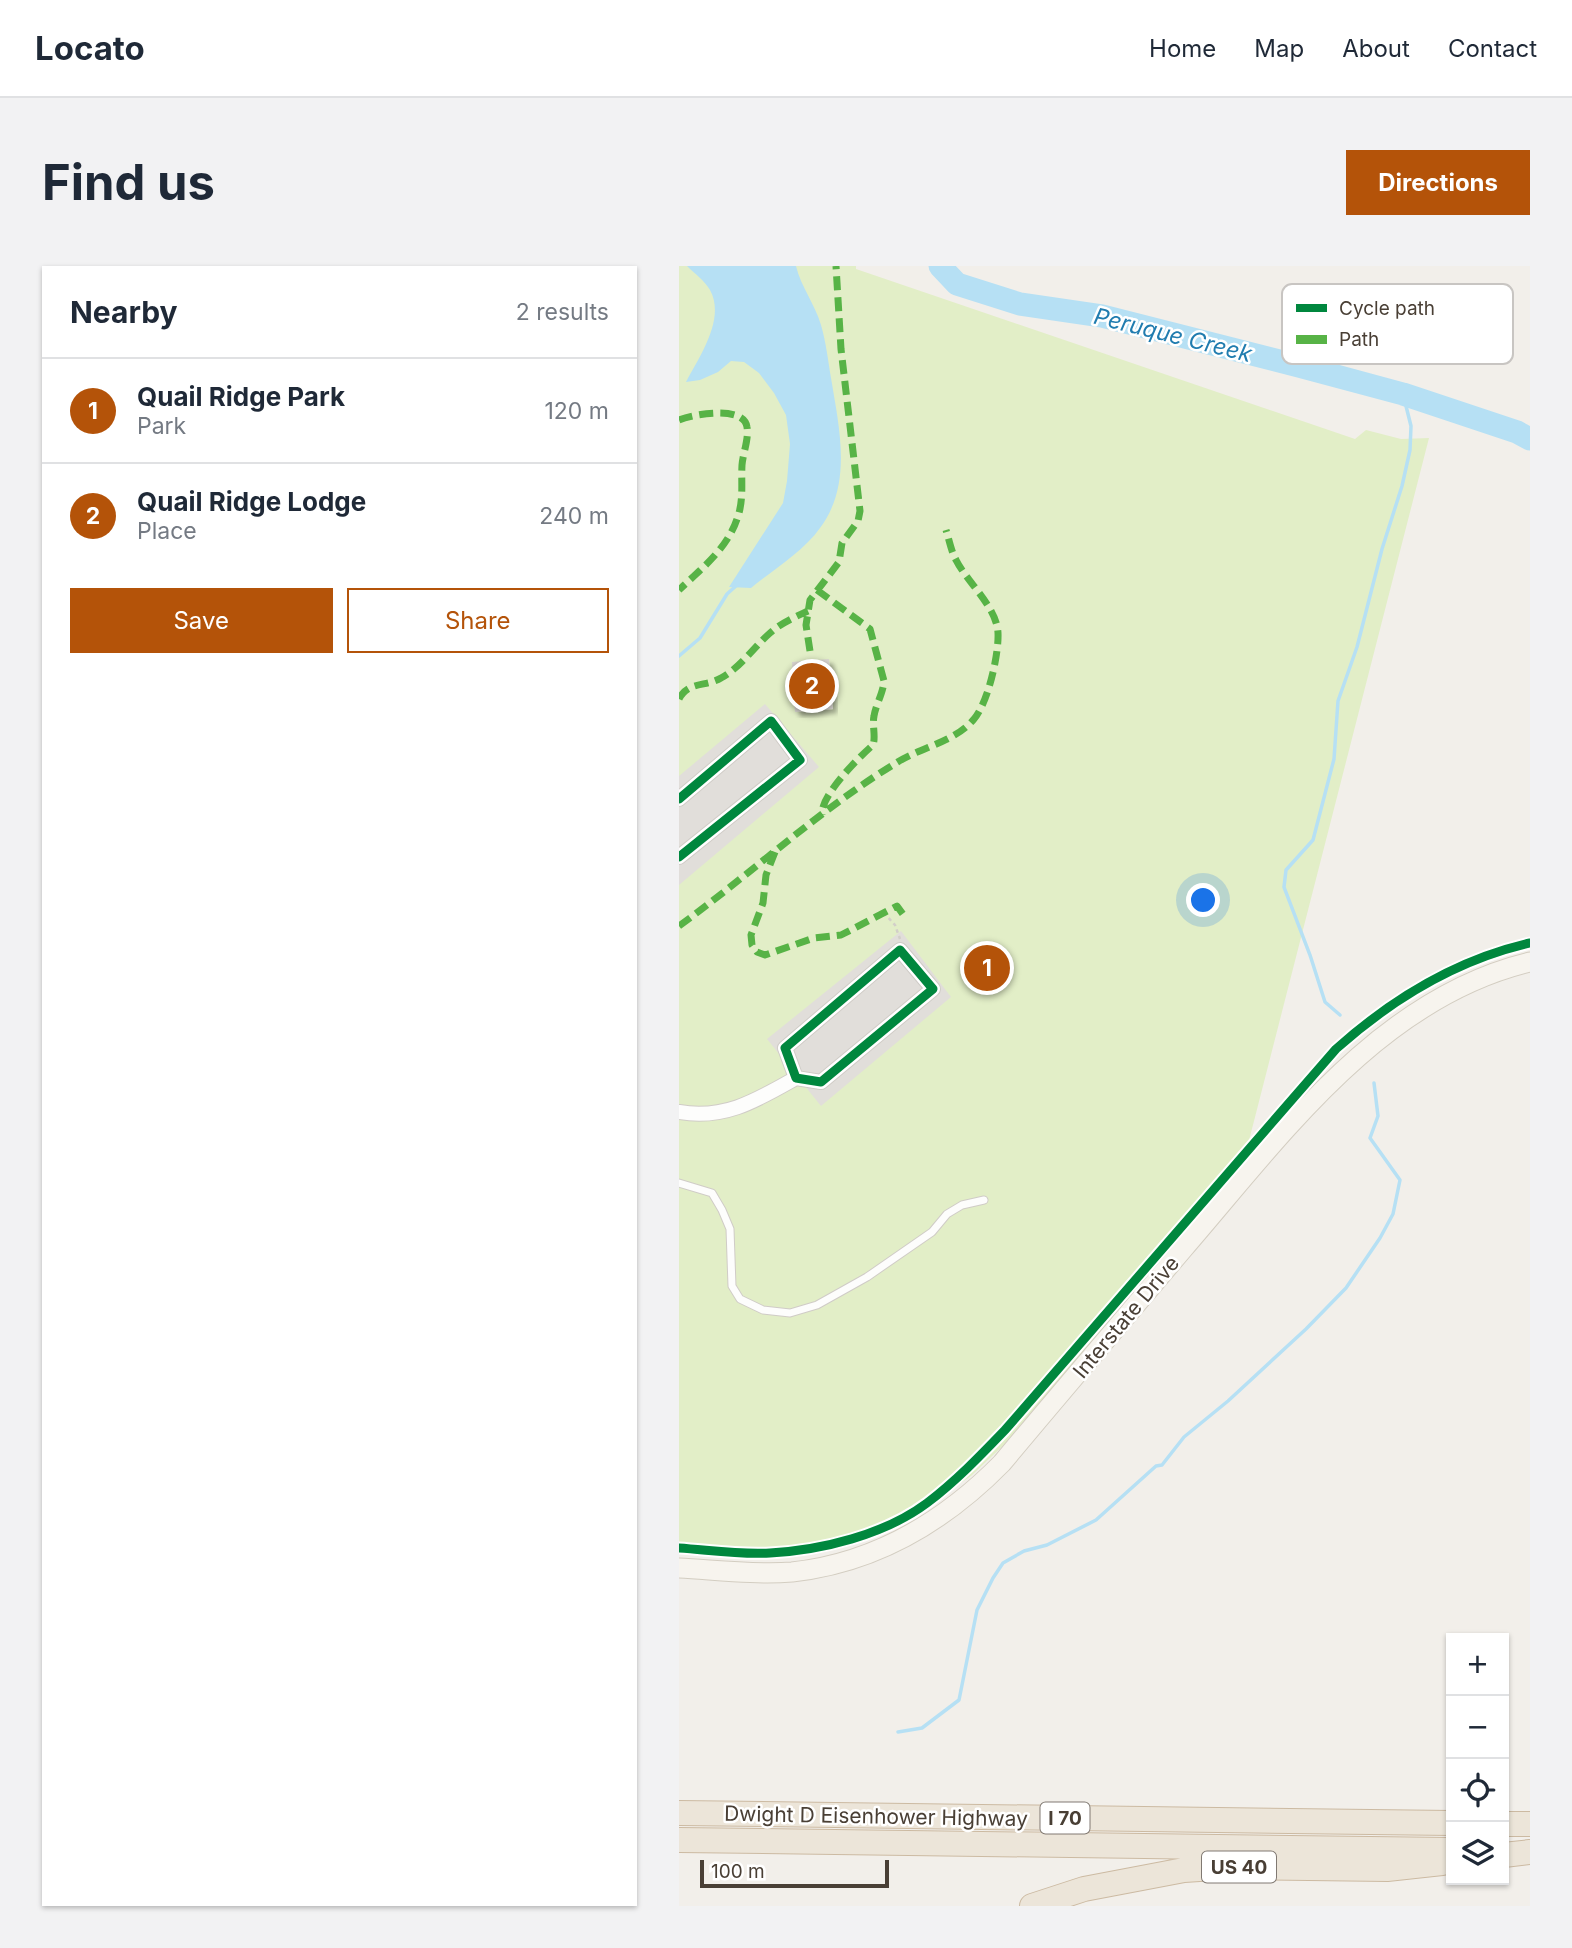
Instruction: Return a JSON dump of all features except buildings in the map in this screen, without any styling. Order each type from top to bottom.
[{"type":"highway","name":"Dwight D Eisenhower Highway","points":[[679,1813],[1446,1823]]},
{"type":"highway","points":[[1509,1824],[1530,1824]]},
{"type":"highway","name":"Dwight D Eisenhower Highway","points":[[679,1840],[1446,1850]]},
{"type":"highway","points":[[1509,1853],[1530,1851]]},
{"type":"highway","name":"US 40","points":[[1032,1906],[1084,1889],[1184,1870],[1230,1867],[1387,1869],[1446,1863]]},
{"type":"main road","name":"Interstate Drive","points":[[679,1568],[770,1573],[815,1568],[881,1550],[937,1520],[970,1494],[1002,1463],[1314,1099],[1382,1036],[1423,1007],[1464,985],[1530,962]]},
{"type":"street","points":[[679,799],[771,722],[800,760],[679,858]]},
{"type":"street","points":[[679,1112],[708,1114],[734,1110],[796,1078],[821,1082],[933,989],[899,950],[785,1048],[796,1078]]},
{"type":"lane","points":[[679,1183],[712,1194],[722,1210],[730,1230],[732,1286],[740,1299],[762,1310],[790,1313],[817,1306],[867,1277],[932,1232],[947,1214],[962,1205],[984,1200]]},
{"type":"path","points":[[884,913],[901,935],[899,950]]},
{"type":"green space","points":[[679,266],[856,266],[856,269],[1355,439],[1366,430],[1401,439],[1429,438],[1244,1160],[1029,1421],[971,1476],[919,1511],[876,1530],[828,1546],[783,1553],[679,1554]]},
{"type":"shaded area","points":[[765,704],[819,767],[679,885],[679,776]]},
{"type":"shaded area","points":[[901,931],[951,997],[821,1106],[767,1039]]},
{"type":"water","points":[[687,266],[796,266],[818,317],[826,344],[840,435],[837,493],[830,511],[813,537],[797,553],[751,588],[729,587],[783,503],[790,444],[786,415],[759,373],[744,362],[731,361],[718,372],[700,380],[686,382],[704,350],[715,313],[710,290]]},
{"type":"waterway","name":"Peruque Creek","points":[[940,266],[957,284],[1020,304],[1102,316],[1282,362]]},
{"type":"waterway","name":"Peruque Creek","points":[[1291,364],[1403,394],[1517,432],[1530,439]]},
{"type":"waterway","points":[[1340,1015],[1325,1002],[1284,887],[1286,870],[1313,840],[1334,759],[1338,701],[1357,647],[1382,549],[1402,486],[1410,450],[1411,426],[1403,394]]},
{"type":"waterway","points":[[679,656],[700,638],[727,594],[737,585]]},
{"type":"waterway","points":[[898,1732],[922,1728],[959,1700],[977,1610],[1003,1563],[1024,1551],[1047,1545],[1096,1520],[1156,1466],[1162,1465],[1184,1437],[1228,1401],[1346,1288],[1393,1214],[1400,1180],[1370,1138],[1378,1116],[1374,1083]]},
{"type":"marked path","points":[[810,651],[806,625],[810,600],[839,562],[842,543],[858,521],[860,511],[841,349],[836,266]]},
{"type":"marked path","points":[[679,420],[696,415],[728,414],[744,420],[747,427],[741,505],[733,530],[713,558],[679,590]]},
{"type":"marked path","points":[[679,926],[868,781],[906,757],[948,739],[966,727],[979,712],[995,665],[998,633],[993,614],[956,560],[946,530]]},
{"type":"marked path","points":[[817,590],[870,629],[884,681],[874,716],[873,745],[833,788],[822,815]]},
{"type":"marked path","points":[[679,699],[687,689],[715,681],[728,674],[774,629],[808,611]]},
{"type":"marked path","points":[[775,852],[766,875],[763,903],[751,935],[752,945],[757,952],[765,955],[814,938],[841,935],[897,906],[905,917]]},
{"type":"cycle path","points":[[679,799],[771,721],[800,760],[679,857]]},
{"type":"cycle path","points":[[679,1548],[736,1553],[810,1548],[872,1532],[892,1524],[927,1503],[958,1477],[1005,1430],[1336,1049],[1402,998],[1426,984],[1476,960],[1530,943]]},
{"type":"cycle path","points":[[900,950],[933,989],[821,1082],[796,1078],[785,1048],[900,950]]},
{"type":"place","name":"Quail Ridge Lodge","points":[[812,686]]},
{"type":"place","name":"Quail Ridge Park","points":[[987,968]]}]
